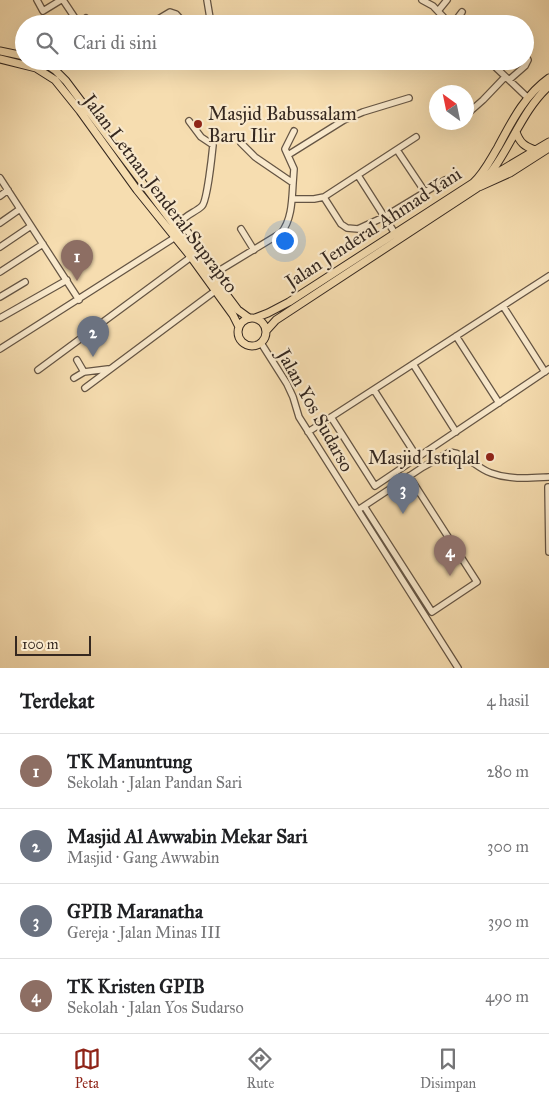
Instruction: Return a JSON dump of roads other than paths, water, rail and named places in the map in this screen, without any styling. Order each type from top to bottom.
[{"type":"main road","points":[[0,52],[15,54]]},
{"type":"main road","name":"Jalan Letnan Jenderal Suprapto","points":[[0,59],[15,62]]},
{"type":"main road","name":"Jalan Letnan Jenderal Suprapto","points":[[38,70],[50,75],[84,110],[125,162],[195,257],[239,326]]},
{"type":"main road","name":"Jalan Letnan Jenderal Suprapto","points":[[54,70],[61,75],[137,190],[174,238],[212,275],[238,310],[252,318]]},
{"type":"main road","name":"Jalan Jenderal Ahmad Yani","points":[[252,318],[268,313],[289,302],[413,226],[476,184],[527,98],[549,78]]},
{"type":"main road","name":"Jalan Jenderal Ahmad Yani","points":[[486,179],[533,103],[549,86]]},
{"type":"main road","points":[[516,132],[520,143],[534,150]]},
{"type":"main road","points":[[476,184],[549,142]]},
{"type":"main road","points":[[476,184],[504,176],[549,148]]},
{"type":"main road","name":"Jalan Jenderal Ahmad Yani","points":[[266,331],[276,320],[397,236]]},
{"type":"main road","points":[[252,318],[262,321],[266,331],[265,338],[261,343],[251,346],[242,342],[238,334],[239,326],[243,321],[252,318]]},
{"type":"street","points":[[37,0],[43,11],[62,0],[73,15]]},
{"type":"street","points":[[207,0],[210,15]]},
{"type":"street","points":[[422,0],[442,15]]},
{"type":"street","points":[[438,11],[447,0]]},
{"type":"street","points":[[165,15],[170,12],[177,15]]},
{"type":"street","points":[[498,70],[527,98]]},
{"type":"street","points":[[474,108],[511,82],[522,70]]},
{"type":"street","points":[[288,155],[344,120],[409,98]]},
{"type":"street","points":[[38,370],[195,257],[204,254],[181,222],[205,202],[213,145],[201,137],[189,121]]},
{"type":"street","points":[[212,275],[277,236],[288,222],[294,169],[285,148],[294,131]]},
{"type":"street","points":[[292,198],[314,199],[324,197],[416,137]]},
{"type":"street","points":[[241,142],[255,157],[293,183]]},
{"type":"street","points":[[399,153],[425,192]]},
{"type":"street","points":[[360,177],[397,236]]},
{"type":"street","points":[[0,178],[79,300]]},
{"type":"street","points":[[325,199],[341,224],[347,228],[362,228],[385,219],[445,180]]},
{"type":"street","points":[[0,196],[8,190]]},
{"type":"street","points":[[0,223],[20,208]]},
{"type":"street","points":[[0,247],[32,226]]},
{"type":"street","points":[[241,229],[254,250]]},
{"type":"street","points":[[1,347],[79,300],[174,238]]},
{"type":"street","points":[[0,272],[43,244]]},
{"type":"street","points":[[308,432],[549,276]]},
{"type":"street","points":[[0,318],[67,280]]},
{"type":"street","points":[[0,297],[25,282]]},
{"type":"street","points":[[85,388],[215,291]]},
{"type":"street","points":[[331,417],[375,486],[547,371],[503,306]]},
{"type":"street","points":[[456,336],[499,403]]},
{"type":"street","name":"Jalan Yos Sudarso","points":[[261,343],[287,384],[299,417],[308,432],[458,668]]},
{"type":"street","points":[[77,360],[84,372]]},
{"type":"street","points":[[413,364],[456,432]]},
{"type":"street","points":[[74,378],[84,372],[110,369]]},
{"type":"street","points":[[374,390],[417,457]]},
{"type":"street","points":[[358,511],[444,454],[456,453],[490,473],[510,478],[549,477]]},
{"type":"street","points":[[364,506],[432,612],[478,582],[409,476]]},
{"type":"street","points":[[548,487],[549,552]]},
{"type":"place","name":"Masjid Babussalam Baru Ilir","points":[[198,124]]},
{"type":"place","name":"TK Manuntung","points":[[77,281]]},
{"type":"place","name":"Masjid Al Awwabin Mekar Sari","points":[[93,357]]},
{"type":"place","name":"Masjid Istiqlal","points":[[490,457]]},
{"type":"place","name":"GPIB Maranatha","points":[[403,514]]},
{"type":"place","name":"TK Kristen GPIB","points":[[450,576]]}]
